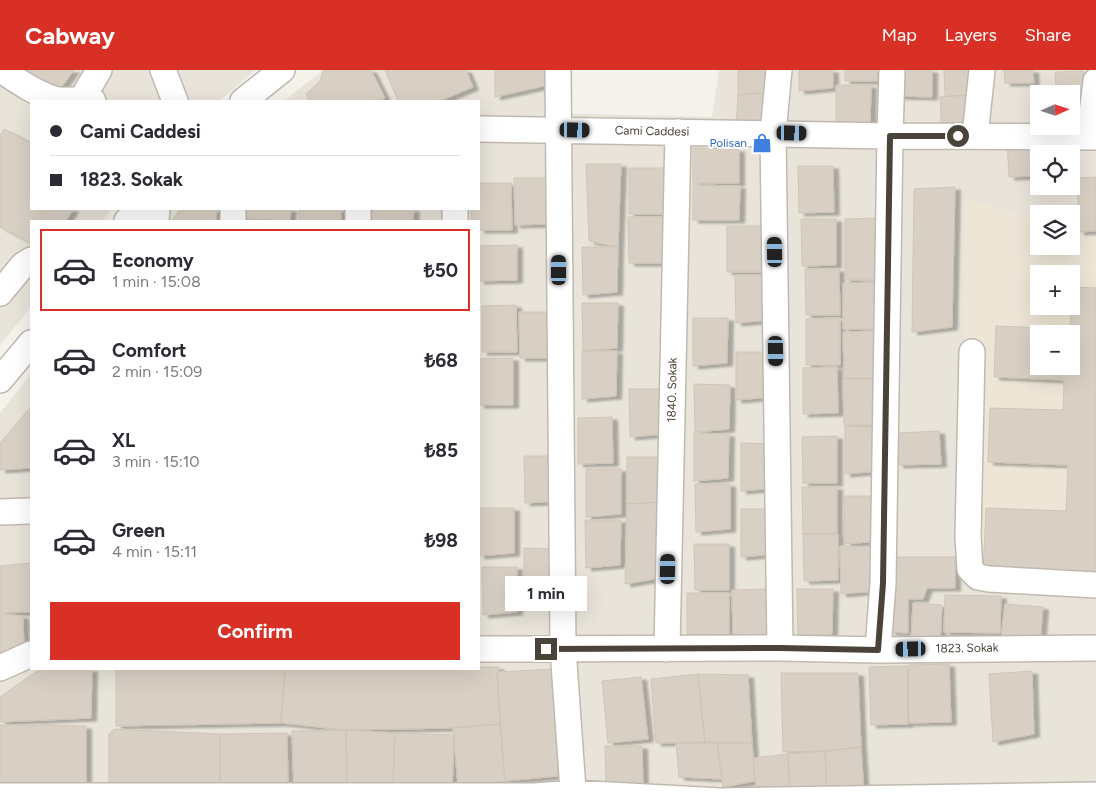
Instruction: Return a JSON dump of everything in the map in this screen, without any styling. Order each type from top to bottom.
[{"type":"street","points":[[1,70],[25,85],[54,99],[88,100],[99,70]]},
{"type":"street","points":[[163,70],[175,100]]},
{"type":"street","points":[[244,100],[282,70]]},
{"type":"street","points":[[558,70],[563,649],[573,798]]},
{"type":"street","points":[[779,70],[773,133],[780,648]]},
{"type":"street","points":[[878,650],[883,583],[892,70]]},
{"type":"street","points":[[975,136],[982,70]]},
{"type":"street","points":[[1092,137],[1096,81]]},
{"type":"street","name":"Cami Caddesi","points":[[480,128],[890,136],[1092,137]]},
{"type":"street","name":"1840. Sokak","points":[[667,649],[678,132]]},
{"type":"street","points":[[128,220],[137,210]]},
{"type":"street","points":[[0,293],[23,265],[30,261]]},
{"type":"street","points":[[0,380],[30,344]]},
{"type":"street","points":[[972,352],[968,537],[970,569],[978,577],[989,579],[1096,585]]},
{"type":"street","points":[[0,512],[30,511]]},
{"type":"street","name":"1823. Sokak","points":[[480,649],[780,648],[878,650],[1096,648]]},
{"type":"street","points":[[0,668],[30,654]]},
{"type":"street","points":[[0,796],[535,796],[720,801],[1096,795]]},
{"type":"shaded area","points":[[0,70],[256,70],[220,100],[30,100],[30,210],[111,210],[103,220],[30,220],[30,308],[0,345]]},
{"type":"shaded area","points":[[323,70],[544,70],[545,113],[712,117],[719,70],[1096,70],[1096,804],[0,804],[0,413],[30,375],[30,670],[480,670],[480,220],[156,220],[164,210],[480,210],[480,100],[285,100]]},
{"type":"shaded area","points":[[965,198],[1030,218],[1030,255],[1080,255],[1080,234],[1096,239],[1096,582],[961,584]]},
{"type":"building","points":[[25,70],[74,70],[60,89]]},
{"type":"building","points":[[371,70],[385,98],[380,100],[309,100],[306,94],[320,81],[323,71]]},
{"type":"building","points":[[385,70],[466,70],[473,87],[442,100],[398,100]]},
{"type":"building","points":[[495,70],[547,70],[548,85],[495,97]]},
{"type":"building","points":[[738,70],[773,70],[772,92],[738,95]]},
{"type":"building","points":[[799,70],[833,70],[833,88],[799,91]]},
{"type":"building","points":[[845,70],[877,70],[878,81],[845,81]]},
{"type":"building","points":[[896,70],[932,70],[932,97],[895,96]]},
{"type":"building","points":[[944,70],[972,70],[974,95],[945,96]]},
{"type":"building","points":[[1004,70],[1033,70],[1034,83],[1005,83]]},
{"type":"building","points":[[1083,71],[1086,108],[1080,108],[1080,85],[1056,85],[1055,72]]},
{"type":"building","points":[[836,85],[871,85],[870,130],[836,133]]},
{"type":"building","points":[[772,92],[768,126],[736,127],[738,95]]},
{"type":"building","points":[[969,95],[971,132],[942,134],[940,97]]},
{"type":"building","points":[[4,129],[30,142],[30,210],[72,210],[67,220],[30,220],[30,242],[0,227],[0,136]]},
{"type":"building","points":[[1035,139],[1035,145],[1030,145],[1030,176],[1009,177],[1007,140]]},
{"type":"building","points":[[693,148],[739,149],[739,183],[693,183]]},
{"type":"building","points":[[586,164],[621,164],[618,247],[589,241]]},
{"type":"building","points":[[798,166],[833,166],[834,212],[799,213]]},
{"type":"building","points":[[629,168],[664,168],[664,214],[629,214]]},
{"type":"building","points":[[1096,177],[1096,231],[1080,232],[1080,205],[1078,205],[1078,195],[1080,195],[1080,178]]},
{"type":"building","points":[[514,178],[549,178],[550,224],[515,225]]},
{"type":"building","points":[[480,183],[511,183],[512,230],[480,230],[480,220],[471,220],[471,210],[480,210]]},
{"type":"building","points":[[693,185],[740,186],[739,220],[693,220]]},
{"type":"building","points":[[955,187],[952,327],[912,332],[914,189]]},
{"type":"building","points":[[179,210],[217,210],[216,220],[173,220]]},
{"type":"building","points":[[245,210],[291,210],[290,220],[244,219]]},
{"type":"building","points":[[299,210],[341,210],[341,220],[299,220]]},
{"type":"building","points":[[365,210],[414,210],[413,220],[365,220]]},
{"type":"building","points":[[628,217],[663,217],[663,263],[629,263]]},
{"type":"building","points":[[879,218],[879,280],[845,280],[845,219]]},
{"type":"building","points":[[801,219],[836,219],[836,265],[802,266]]},
{"type":"building","points":[[727,226],[762,226],[762,272],[727,272]]},
{"type":"building","points":[[517,245],[517,280],[480,281],[480,246]]},
{"type":"building","points":[[582,247],[618,247],[617,292],[583,295]]},
{"type":"building","points":[[805,269],[839,269],[840,315],[806,315]]},
{"type":"building","points":[[735,275],[771,275],[770,320],[736,323]]},
{"type":"building","points":[[878,282],[878,329],[843,329],[843,283]]},
{"type":"building","points":[[1080,287],[1096,288],[1096,578],[983,574],[986,508],[1066,511],[1068,465],[988,462],[990,408],[1063,410],[1064,380],[994,377],[996,326],[1030,327],[1030,375],[1080,375],[1080,325],[1070,325],[1071,315],[1080,315]]},
{"type":"building","points":[[582,303],[618,303],[617,348],[583,351]]},
{"type":"building","points":[[516,305],[517,352],[482,352],[482,306]]},
{"type":"building","points":[[519,312],[554,312],[554,358],[520,358]]},
{"type":"building","points":[[693,318],[728,318],[727,363],[693,366]]},
{"type":"building","points":[[840,318],[840,365],[806,365],[806,319]]},
{"type":"building","points":[[878,331],[879,378],[844,378],[843,332]]},
{"type":"building","points":[[582,351],[617,351],[616,396],[582,399]]},
{"type":"building","points":[[736,352],[771,352],[771,397],[736,400]]},
{"type":"building","points":[[513,358],[513,405],[480,405],[480,359]]},
{"type":"building","points":[[837,367],[838,413],[803,414],[803,368]]},
{"type":"building","points":[[843,379],[878,379],[879,425],[844,425]]},
{"type":"building","points":[[694,384],[730,385],[729,429],[695,432]]},
{"type":"building","points":[[629,389],[665,389],[664,434],[630,437]]},
{"type":"building","points":[[30,409],[30,468],[0,470],[0,443]]},
{"type":"building","points":[[612,417],[613,463],[578,464],[578,418]]},
{"type":"building","points":[[845,426],[880,427],[879,471],[845,474]]},
{"type":"building","points":[[939,431],[941,464],[898,465],[897,433]]},
{"type":"building","points":[[694,433],[729,434],[728,478],[694,481]]},
{"type":"building","points":[[837,436],[837,483],[803,483],[802,437]]},
{"type":"building","points":[[741,443],[776,444],[775,488],[741,491]]},
{"type":"building","points":[[524,456],[559,456],[559,501],[525,503]]},
{"type":"building","points":[[627,457],[662,457],[661,502],[627,504]]},
{"type":"building","points":[[586,469],[621,469],[621,514],[586,517]]},
{"type":"building","points":[[695,484],[730,484],[730,529],[696,532]]},
{"type":"building","points":[[802,487],[837,487],[837,533],[803,534]]},
{"type":"building","points":[[844,496],[879,496],[879,541],[845,544]]},
{"type":"building","points":[[661,502],[660,578],[625,584],[627,504]]},
{"type":"building","points":[[480,508],[514,508],[514,553],[480,556]]},
{"type":"building","points":[[741,509],[776,509],[776,554],[741,557]]},
{"type":"building","points":[[585,520],[621,520],[620,565],[586,568]]},
{"type":"building","points":[[803,534],[838,534],[838,580],[804,581]]},
{"type":"building","points":[[694,544],[729,544],[729,590],[695,590]]},
{"type":"building","points":[[840,546],[876,547],[875,591],[841,594]]},
{"type":"building","points":[[524,548],[559,549],[558,593],[524,596]]},
{"type":"building","points":[[891,557],[955,557],[955,588],[927,588],[923,599],[908,599],[908,633],[890,632]]},
{"type":"building","points":[[30,563],[30,612],[0,613],[0,566]]},
{"type":"building","points":[[482,567],[517,567],[517,612],[483,615]]},
{"type":"building","points":[[769,589],[770,639],[733,640],[732,590]]},
{"type":"building","points":[[797,589],[833,589],[832,634],[798,637]]},
{"type":"building","points":[[687,593],[729,593],[729,641],[687,641]]},
{"type":"building","points":[[945,595],[1001,596],[1000,633],[944,632]]},
{"type":"building","points":[[913,603],[942,605],[940,643],[911,641]]},
{"type":"building","points":[[1005,604],[1043,607],[1040,643],[1001,639]]},
{"type":"building","points":[[0,614],[23,616],[24,649],[0,663]]},
{"type":"building","points":[[949,664],[951,722],[909,723],[908,665]]},
{"type":"building","points":[[907,666],[908,724],[871,725],[869,667]]},
{"type":"building","points":[[480,667],[499,667],[497,672],[500,724],[453,728],[346,730],[281,723],[285,670],[480,670]]},
{"type":"building","points":[[553,669],[558,776],[505,781],[497,672]]},
{"type":"building","points":[[39,670],[92,670],[91,718],[0,722],[0,697]]},
{"type":"building","points":[[116,670],[285,670],[281,723],[116,726]]},
{"type":"building","points":[[1032,671],[1034,734],[993,742],[989,674]]},
{"type":"building","points":[[781,673],[858,673],[861,747],[825,751],[783,752]]},
{"type":"building","points":[[698,674],[748,675],[752,743],[705,742]]},
{"type":"building","points":[[698,674],[705,742],[656,743],[651,679]]},
{"type":"building","points":[[641,677],[648,739],[608,743],[602,681]]},
{"type":"building","points":[[500,724],[505,781],[458,785],[453,728]]},
{"type":"building","points":[[0,725],[86,726],[86,786],[0,785]]},
{"type":"building","points":[[114,729],[220,734],[219,795],[109,795],[109,734]]},
{"type":"building","points":[[346,730],[395,733],[393,782],[347,785]]},
{"type":"building","points":[[346,730],[347,785],[294,786],[292,731]]},
{"type":"building","points":[[287,733],[288,785],[220,787],[220,734]]},
{"type":"building","points":[[395,733],[454,735],[452,791],[396,789],[393,782]]},
{"type":"building","points":[[676,743],[717,743],[722,779],[679,777]]},
{"type":"building","points":[[717,743],[752,743],[755,781],[723,787]]},
{"type":"building","points":[[605,746],[642,746],[643,786],[606,786]]},
{"type":"building","points":[[861,747],[864,794],[827,794],[825,751]]},
{"type":"building","points":[[825,751],[827,794],[790,797],[788,754]]},
{"type":"building","points":[[788,754],[790,797],[757,797],[753,758]]},
{"type":"place","name":"Polisan","points":[[762,143]]},
{"type":"route","points":[[546,649],[780,648],[878,650],[883,583],[890,136],[958,136]]}]
